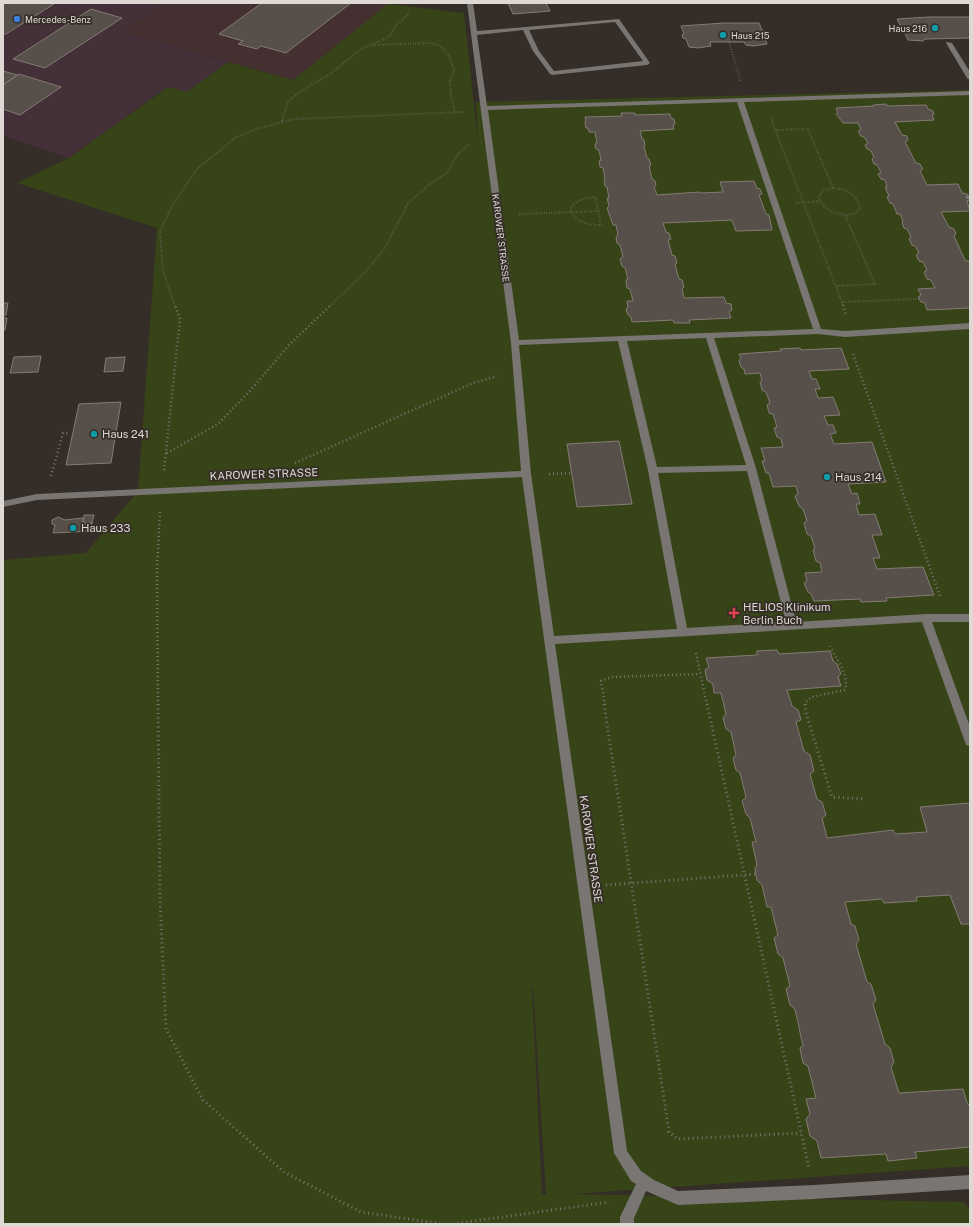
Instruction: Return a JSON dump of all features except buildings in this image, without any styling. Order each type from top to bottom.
[{"type":"lane","name":"KAROWER STRASSE","points":[[470,3],[515,342],[526,474],[621,1153],[636,1176],[678,1198],[814,1192]]},
{"type":"lane","points":[[474,33],[525,28],[617,20],[647,63],[552,73],[536,51],[525,28]]},
{"type":"lane","points":[[949,43],[970,78]]},
{"type":"lane","points":[[484,110],[970,93]]},
{"type":"lane","points":[[744,101],[751,131],[818,331]]},
{"type":"lane","points":[[515,342],[818,331],[845,334],[970,326]]},
{"type":"lane","points":[[709,335],[751,468],[792,626]]},
{"type":"lane","points":[[622,338],[653,470],[687,632]]},
{"type":"lane","points":[[653,470],[751,468]]},
{"type":"lane","name":"KAROWER STRASSE","points":[[3,504],[45,497],[161,490],[526,474]]},
{"type":"lane","points":[[926,618],[970,742]]},
{"type":"lane","points":[[550,640],[926,618],[970,618]]},
{"type":"lane","points":[[627,1224],[626,1217],[644,1181]]},
{"type":"lane","points":[[814,1192],[970,1182]]},
{"type":"path","points":[[282,121],[288,102],[310,85],[329,75],[362,50],[389,37],[397,24],[411,12]]},
{"type":"path","points":[[729,42],[744,101]]},
{"type":"path","points":[[371,45],[431,43],[441,46],[449,56],[454,69],[450,81],[451,96],[455,112]]},
{"type":"path","points":[[442,1224],[361,1212],[284,1172],[203,1100],[166,1029],[160,900],[157,570],[161,490],[167,454],[180,319],[163,271],[160,231],[172,206],[197,169],[235,138],[256,128],[294,119],[484,110]]},
{"type":"path","points":[[771,118],[842,302],[919,299]]},
{"type":"path","points":[[751,131],[808,129],[833,188]]},
{"type":"path","points":[[167,454],[218,424],[249,392],[289,345],[367,270],[385,248],[408,203],[430,184],[448,172],[457,154],[474,140],[488,139]]},
{"type":"path","points":[[833,188],[844,189],[854,193],[859,200],[860,208],[854,214],[845,215],[835,214],[826,209],[820,202],[819,196],[824,190],[833,188]]},
{"type":"path","points":[[595,197],[601,225],[582,222],[572,216],[570,212],[570,209],[575,202],[580,199],[595,197]]},
{"type":"path","points":[[498,215],[599,211]]},
{"type":"path","points":[[836,286],[875,284],[845,215]]},
{"type":"path","points":[[845,334],[948,619]]},
{"type":"path","points":[[292,465],[473,383],[517,370]]},
{"type":"path","points":[[45,497],[63,433],[70,433]]},
{"type":"path","points":[[687,632],[700,674],[814,1192]]},
{"type":"path","points":[[830,644],[834,656],[840,661],[848,683],[845,690],[811,697],[805,703],[806,713],[832,797],[863,799]]},
{"type":"path","points":[[700,674],[612,677],[601,682],[669,1132],[678,1139],[801,1133]]},
{"type":"path","points":[[584,887],[756,874]]},
{"type":"path","points":[[453,1224],[613,1201],[644,1181]]},
{"type":"shaded area","points":[[3,3],[165,3],[123,32],[228,62],[187,92],[167,87],[69,158],[3,136]]},
{"type":"shaded area","points":[[165,3],[390,3],[293,80],[122,32]]},
{"type":"green space","points":[[388,4],[464,13],[478,142],[476,102],[970,90],[970,1166],[572,1194],[964,1202],[970,1210],[970,1224],[3,1224],[3,560],[86,553],[138,491],[157,228],[17,183],[69,158],[168,87],[187,92],[228,62],[293,80]],"holes":[[[533,987],[546,1194],[542,1194]]]},
{"type":"place","name":"Mercedes-Benz","points":[[17,19]]},
{"type":"place","name":"Haus 216","points":[[935,28]]},
{"type":"place","name":"Haus 215","points":[[723,35]]},
{"type":"place","name":"Haus 241","points":[[94,434]]},
{"type":"place","name":"Haus 214","points":[[827,477]]},
{"type":"place","name":"Haus 233","points":[[73,528]]},
{"type":"place","name":"HELIOS Klinikum Berlin Buch","points":[[734,613]]}]
